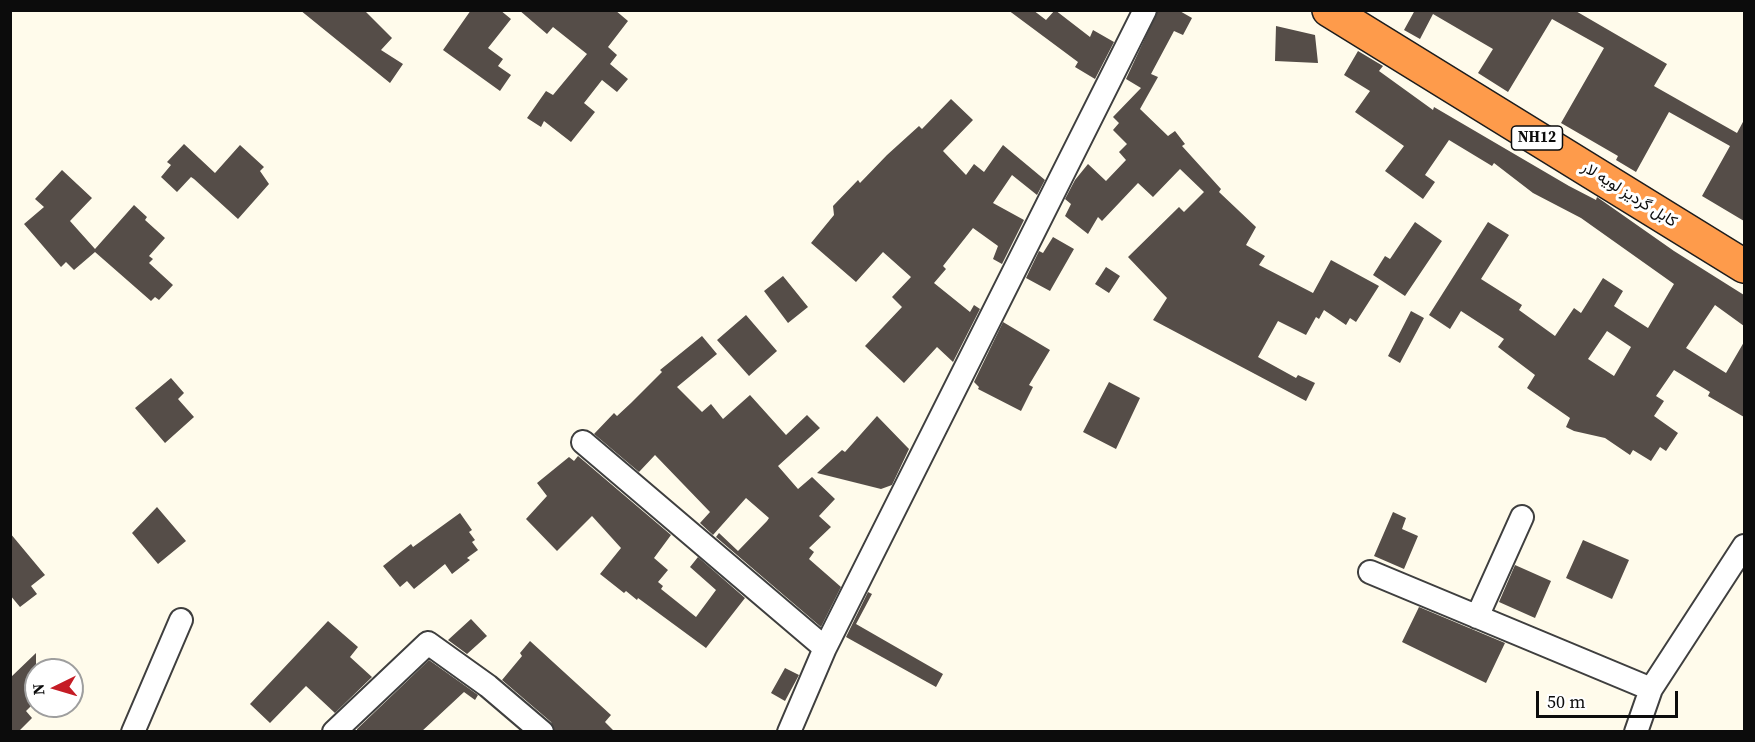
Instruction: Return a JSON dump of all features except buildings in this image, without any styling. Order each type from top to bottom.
[{"type":"highway","name":"کابل گردیز لویه لار","points":[[1329,10],[1744,266]]},
{"type":"street","points":[[789,732],[825,648],[1145,10]]},
{"type":"street","points":[[583,442],[825,648]]},
{"type":"street","points":[[1477,616],[1522,518]]},
{"type":"street","points":[[1636,732],[1651,689],[1744,546]]},
{"type":"street","points":[[1370,572],[1651,689]]},
{"type":"street","points":[[133,732],[181,620]]},
{"type":"street","points":[[334,732],[428,643],[488,686],[542,732]]}]
